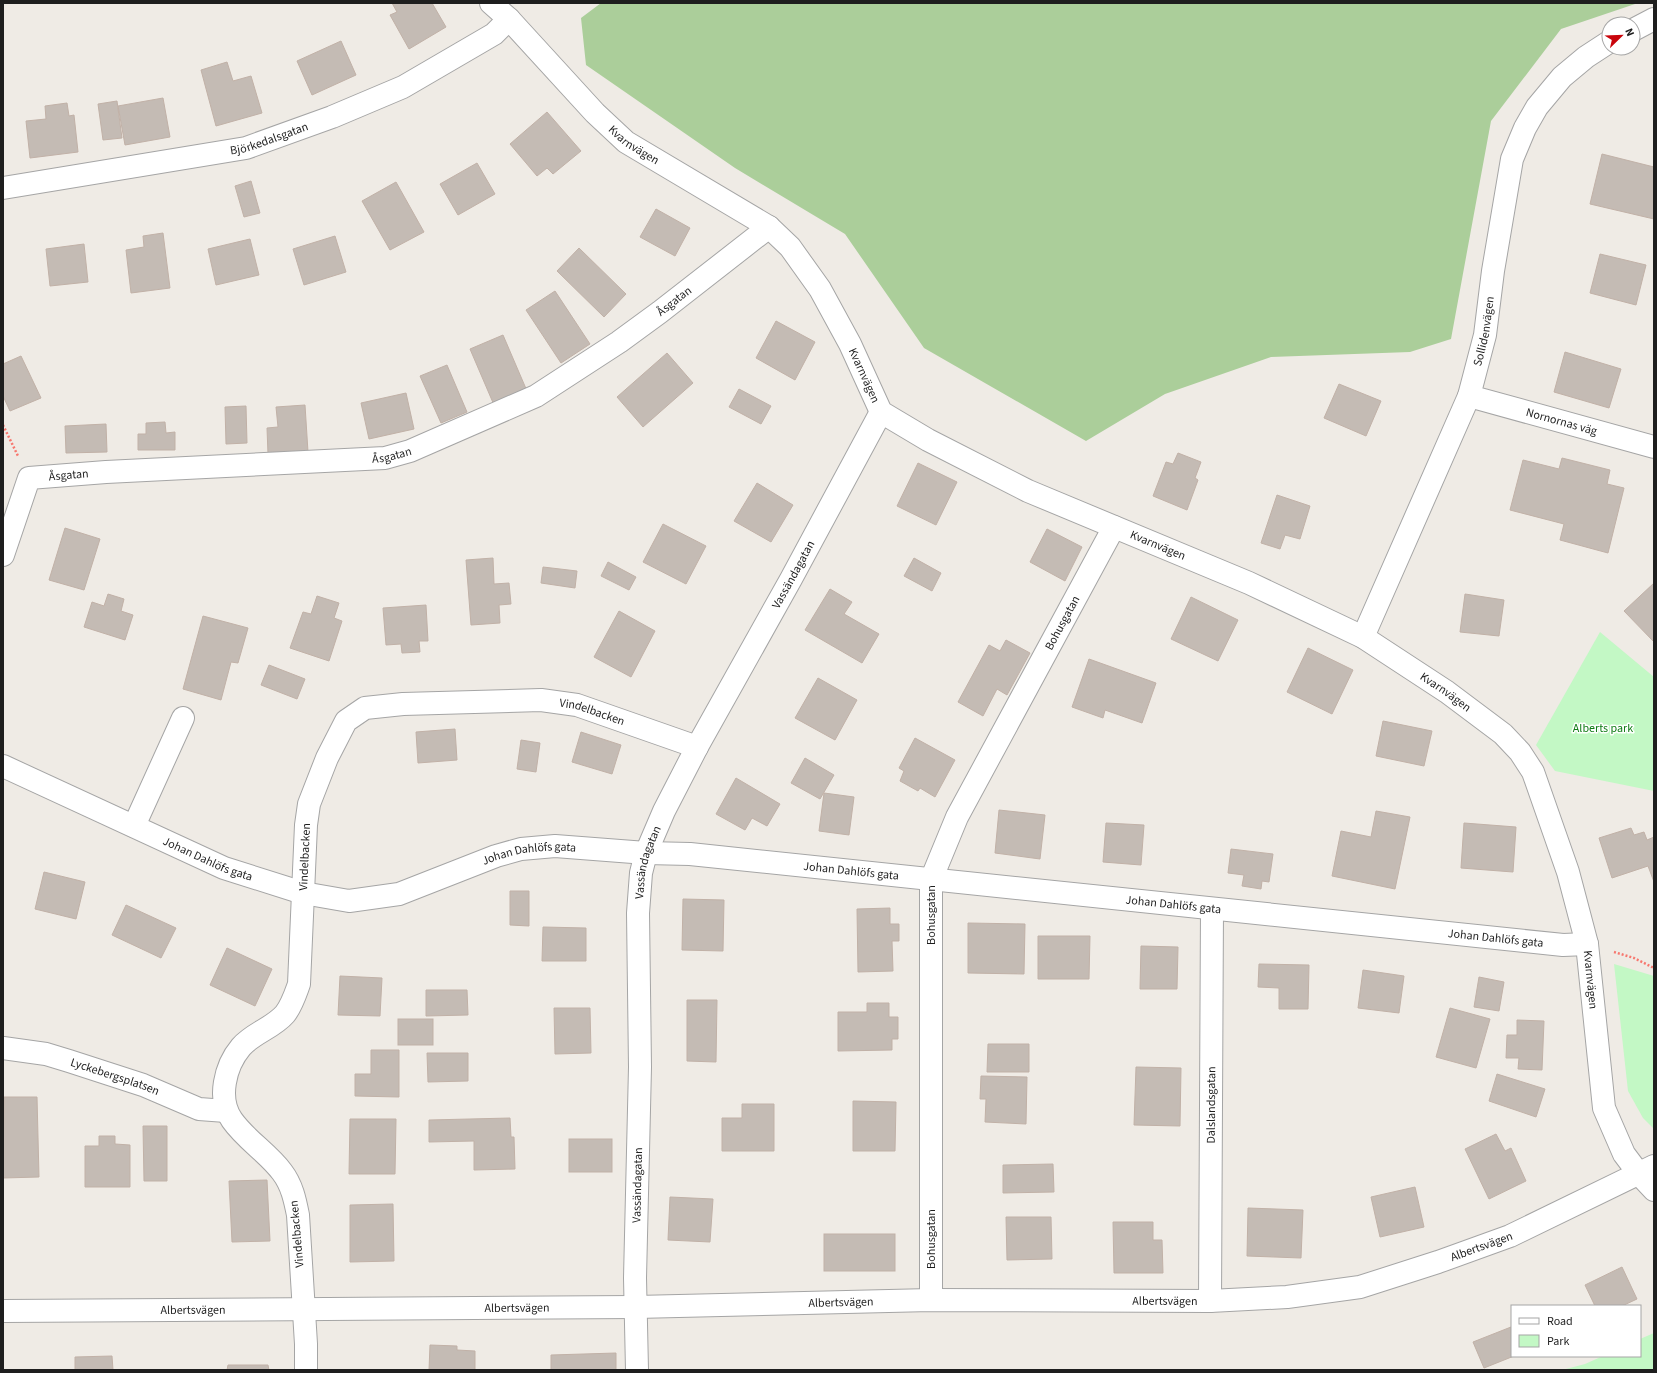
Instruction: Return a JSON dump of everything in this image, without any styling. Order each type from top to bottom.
[{"type":"street","name":"Kvarnvägen","points":[[491,3],[509,19],[595,113],[626,142],[769,227],[790,248],[820,289],[850,344],[881,412],[928,440],[1028,491],[1249,583],[1363,637],[1447,692],[1503,734],[1520,752],[1533,772],[1544,799],[1568,872],[1587,944],[1604,1108],[1624,1154],[1646,1170],[1654,1190]]},
{"type":"street","name":"Björkedalsgatan","points":[[3,188],[246,148],[332,117],[403,87],[494,34],[509,19]]},
{"type":"street","points":[[1641,26],[1654,19]]},
{"type":"street","name":"Sollidenvägen","points":[[1363,637],[1469,396],[1485,335],[1492,271],[1512,159],[1525,128],[1537,107],[1562,77],[1586,57],[1601,47]]},
{"type":"street","name":"Åsgatan","points":[[29,478],[106,472],[385,458],[410,452],[536,396],[567,377],[660,312],[769,227]]},
{"type":"street","name":"Nornornas väg","points":[[1469,396],[1654,447]]},
{"type":"street","name":"Vassändagatan","points":[[637,1370],[636,1307],[640,1068],[638,913],[641,873],[646,853],[664,811],[697,746],[791,579],[881,412]]},
{"type":"street","points":[[3,555],[29,478]]},
{"type":"street","name":"Bohusgatan","points":[[931,1300],[931,880],[957,817],[1114,527]]},
{"type":"street","name":"Vindelbacken","points":[[306,1370],[298,1215],[294,1197],[290,1184],[282,1172],[240,1132],[226,1111],[224,1093],[226,1077],[242,1046],[274,1024],[285,1014],[294,1000],[298,984],[306,825],[309,804],[327,758],[346,721],[365,708],[403,704],[541,700],[577,705],[697,746]]},
{"type":"street","points":[[134,826],[183,718]]},
{"type":"street","name":"Johan Dahlöfs gata","points":[[3,766],[224,868],[303,893],[348,901],[399,894],[496,856],[521,849],[554,846],[646,853],[690,854],[1563,945],[1587,944]]},
{"type":"street","name":"Dalslandsgatan","points":[[1210,1301],[1212,909]]},
{"type":"street","name":"Lyckebergsplatsen","points":[[3,1048],[46,1054],[69,1060],[143,1085],[199,1109],[226,1111]]},
{"type":"street","name":"Albertsvägen","points":[[3,1310],[636,1307],[931,1300],[1210,1301],[1287,1297],[1360,1287],[1438,1262],[1510,1236],[1646,1170]]},
{"type":"path","points":[[3,425],[29,478]]},
{"type":"path","points":[[1587,944],[1634,958],[1654,968]]},
{"type":"green space","points":[[601,3],[1638,3],[1561,29],[1491,121],[1451,339],[1410,352],[1271,357],[1165,394],[1086,441],[924,348],[845,234],[735,168],[586,65],[581,18]]},
{"type":"green space","name":"Alberts park","points":[[1600,632],[1654,677],[1654,791],[1555,771],[1536,745]]},
{"type":"green space","points":[[1614,964],[1654,976],[1654,1129],[1643,1118],[1628,1091]]},
{"type":"green space","points":[[1654,1333],[1654,1370],[1562,1370],[1585,1364],[1601,1357],[1641,1357],[1641,1339]]},
{"type":"building","points":[[392,3],[432,3],[446,27],[409,49],[390,15],[397,12]]},
{"type":"building","points":[[341,41],[356,75],[312,95],[297,61]]},
{"type":"building","points":[[227,62],[233,81],[251,76],[262,113],[216,126],[201,70]]},
{"type":"building","points":[[163,98],[170,137],[125,145],[118,106]]},
{"type":"building","points":[[117,101],[122,138],[103,140],[98,104]]},
{"type":"building","points":[[67,103],[69,116],[74,115],[78,152],[30,158],[26,121],[46,119],[45,106]]},
{"type":"building","points":[[547,112],[581,151],[553,174],[547,168],[537,176],[510,144]]},
{"type":"building","points":[[1602,154],[1654,167],[1654,219],[1590,204]]},
{"type":"building","points":[[477,163],[495,194],[458,215],[440,184]]},
{"type":"building","points":[[251,181],[260,213],[244,217],[235,186]]},
{"type":"building","points":[[396,182],[424,232],[390,250],[362,201]]},
{"type":"building","points":[[656,209],[690,228],[675,256],[640,237]]},
{"type":"building","points":[[163,233],[170,288],[131,293],[126,250],[144,247],[143,236]]},
{"type":"building","points":[[335,236],[346,272],[304,285],[293,249]]},
{"type":"building","points":[[250,239],[259,275],[216,285],[208,249]]},
{"type":"building","points":[[84,244],[88,282],[50,286],[46,249]]},
{"type":"building","points":[[579,248],[626,294],[604,317],[557,271]]},
{"type":"building","points":[[1600,254],[1646,265],[1636,305],[1590,293]]},
{"type":"building","points":[[555,291],[590,344],[561,363],[526,310]]},
{"type":"building","points":[[776,321],[815,342],[795,380],[756,358]]},
{"type":"building","points":[[503,335],[527,391],[494,405],[470,349]]},
{"type":"building","points":[[1565,352],[1621,369],[1609,408],[1554,392]]},
{"type":"building","points":[[667,353],[693,383],[643,427],[617,397]]},
{"type":"building","points":[[21,356],[41,398],[10,411],[3,396],[3,364]]},
{"type":"building","points":[[447,365],[467,412],[441,423],[420,376]]},
{"type":"building","points":[[1339,384],[1381,401],[1366,436],[1324,418]]},
{"type":"building","points":[[739,389],[771,406],[761,424],[729,407]]},
{"type":"building","points":[[406,393],[414,429],[369,439],[361,403]]},
{"type":"building","points":[[305,405],[308,452],[268,454],[267,428],[278,427],[276,407]]},
{"type":"building","points":[[246,406],[247,443],[226,444],[225,407]]},
{"type":"building","points":[[165,422],[166,433],[175,432],[175,450],[138,450],[138,434],[146,434],[146,423]]},
{"type":"building","points":[[106,424],[107,452],[66,453],[65,426]]},
{"type":"building","points":[[1178,453],[1201,462],[1195,478],[1198,480],[1187,510],[1153,496],[1166,462],[1173,464]]},
{"type":"building","points":[[1562,458],[1610,470],[1607,484],[1624,488],[1608,553],[1560,540],[1564,524],[1510,510],[1523,460],[1559,469]]},
{"type":"building","points":[[918,463],[957,482],[936,525],[897,506]]},
{"type":"building","points":[[757,483],[793,505],[771,542],[734,521]]},
{"type":"building","points":[[1277,495],[1310,506],[1300,539],[1285,535],[1280,549],[1261,543]]},
{"type":"building","points":[[663,524],[706,546],[686,584],[643,562]]},
{"type":"building","points":[[65,528],[100,539],[84,590],[49,580]]},
{"type":"building","points":[[1047,529],[1082,547],[1065,581],[1030,562]]},
{"type":"building","points":[[493,558],[494,584],[509,583],[511,604],[499,605],[500,623],[471,625],[466,560]]},
{"type":"building","points":[[914,558],[941,573],[932,591],[904,576]]},
{"type":"building","points":[[608,562],[636,577],[629,590],[601,576]]},
{"type":"building","points":[[543,567],[577,571],[575,588],[541,583]]},
{"type":"building","points":[[1654,583],[1654,642],[1624,611]]},
{"type":"building","points":[[830,589],[852,602],[844,614],[879,634],[862,663],[805,630]]},
{"type":"building","points":[[108,594],[124,599],[121,611],[133,615],[125,640],[84,627],[92,602],[104,606]]},
{"type":"building","points":[[1465,594],[1504,600],[1499,636],[1460,632]]},
{"type":"building","points":[[317,596],[339,603],[334,618],[342,621],[329,661],[290,648],[303,612],[311,614]]},
{"type":"building","points":[[1191,597],[1238,620],[1218,661],[1171,639]]},
{"type":"building","points":[[426,605],[428,641],[419,641],[420,652],[402,653],[401,644],[386,645],[383,608]]},
{"type":"building","points":[[619,611],[655,631],[631,677],[594,657]]},
{"type":"building","points":[[203,616],[248,628],[238,663],[231,662],[221,700],[183,689]]},
{"type":"building","points":[[1006,640],[1030,653],[1007,695],[997,689],[983,716],[958,702],[989,645],[1000,651]]},
{"type":"building","points":[[1308,648],[1353,670],[1332,714],[1287,692]]},
{"type":"building","points":[[1089,659],[1156,683],[1142,723],[1105,710],[1103,718],[1072,707]]},
{"type":"building","points":[[269,665],[305,679],[297,699],[261,685]]},
{"type":"building","points":[[818,678],[857,700],[835,740],[795,718]]},
{"type":"building","points":[[1383,721],[1432,731],[1424,766],[1376,756]]},
{"type":"building","points":[[455,729],[457,760],[418,763],[416,732]]},
{"type":"building","points":[[581,732],[621,745],[612,774],[572,762]]},
{"type":"building","points":[[915,738],[955,760],[935,797],[920,788],[918,791],[900,781],[904,771],[899,768]]},
{"type":"building","points":[[521,740],[540,743],[536,772],[517,769]]},
{"type":"building","points":[[805,758],[834,775],[820,799],[791,783]]},
{"type":"building","points":[[736,778],[780,804],[767,826],[752,818],[745,830],[716,814]]},
{"type":"building","points":[[824,793],[854,797],[849,835],[819,831]]},
{"type":"building","points":[[999,810],[1045,815],[1040,859],[995,853]]},
{"type":"building","points":[[1376,811],[1410,817],[1395,889],[1332,876],[1341,831],[1371,837]]},
{"type":"building","points":[[1106,823],[1144,825],[1141,865],[1103,862]]},
{"type":"building","points":[[1464,823],[1516,827],[1513,872],[1461,868]]},
{"type":"building","points":[[1631,828],[1634,835],[1644,832],[1647,840],[1654,837],[1654,882],[1648,866],[1612,878],[1599,838]]},
{"type":"building","points":[[1231,849],[1273,854],[1269,882],[1262,881],[1261,889],[1242,886],[1244,875],[1228,873]]},
{"type":"building","points":[[44,872],[85,882],[76,919],[35,909]]},
{"type":"building","points":[[510,891],[529,891],[529,926],[510,925]]},
{"type":"building","points":[[683,899],[724,900],[723,951],[682,950]]},
{"type":"building","points":[[126,905],[176,928],[161,958],[112,935]]},
{"type":"building","points":[[890,908],[890,924],[899,924],[899,941],[892,941],[893,971],[858,972],[857,909]]},
{"type":"building","points":[[968,923],[1025,924],[1024,974],[968,973]]},
{"type":"building","points":[[543,927],[586,928],[586,961],[542,961]]},
{"type":"building","points":[[1038,936],[1090,936],[1089,979],[1038,979]]},
{"type":"building","points":[[1141,946],[1178,947],[1177,989],[1140,989]]},
{"type":"building","points":[[227,948],[272,969],[255,1006],[210,985]]},
{"type":"building","points":[[1259,964],[1309,965],[1308,1009],[1279,1009],[1279,988],[1258,987]]},
{"type":"building","points":[[1363,970],[1404,976],[1399,1013],[1358,1008]]},
{"type":"building","points":[[340,976],[382,978],[380,1016],[338,1015]]},
{"type":"building","points":[[1479,977],[1504,982],[1499,1011],[1474,1007]]},
{"type":"building","points":[[426,990],[467,990],[468,1015],[426,1016]]},
{"type":"building","points":[[687,1000],[717,1000],[716,1062],[687,1061]]},
{"type":"building","points":[[867,1003],[889,1003],[889,1017],[898,1017],[898,1039],[892,1039],[892,1050],[838,1051],[838,1012],[867,1012]]},
{"type":"building","points":[[554,1008],[590,1008],[591,1053],[555,1054]]},
{"type":"building","points":[[1450,1008],[1490,1019],[1476,1068],[1436,1057]]},
{"type":"building","points":[[398,1019],[433,1019],[433,1045],[398,1045]]},
{"type":"building","points":[[1517,1020],[1544,1021],[1542,1070],[1518,1069],[1519,1058],[1506,1058],[1507,1035],[1517,1035]]},
{"type":"building","points":[[988,1044],[1029,1044],[1029,1072],[987,1072]]},
{"type":"building","points":[[371,1050],[399,1050],[399,1097],[355,1096],[355,1074],[371,1074]]},
{"type":"building","points":[[427,1053],[468,1053],[468,1081],[428,1082]]},
{"type":"building","points":[[1136,1067],[1181,1068],[1180,1126],[1134,1125]]},
{"type":"building","points":[[1497,1074],[1545,1089],[1536,1117],[1489,1101]]},
{"type":"building","points":[[981,1076],[1027,1077],[1026,1124],[985,1122],[986,1099],[980,1099]]},
{"type":"building","points":[[4,1097],[37,1097],[39,1177],[3,1178]]},
{"type":"building","points":[[853,1101],[896,1102],[895,1151],[853,1151]]},
{"type":"building","points":[[742,1104],[774,1104],[774,1151],[722,1151],[722,1118],[742,1118]]},
{"type":"building","points":[[510,1118],[511,1137],[514,1137],[515,1169],[474,1170],[474,1141],[429,1142],[429,1120]]},
{"type":"building","points":[[350,1119],[396,1119],[395,1174],[349,1174]]},
{"type":"building","points":[[143,1126],[167,1126],[167,1181],[144,1181]]},
{"type":"building","points":[[1496,1134],[1505,1151],[1511,1148],[1526,1181],[1489,1199],[1465,1149]]},
{"type":"building","points":[[99,1136],[115,1136],[115,1144],[130,1145],[130,1187],[85,1187],[85,1146],[99,1146]]},
{"type":"building","points":[[569,1139],[612,1139],[612,1172],[569,1172]]},
{"type":"building","points":[[1053,1164],[1054,1192],[1003,1193],[1003,1165]]},
{"type":"building","points":[[267,1180],[270,1241],[232,1242],[229,1181]]},
{"type":"building","points":[[1415,1187],[1424,1227],[1380,1237],[1371,1197]]},
{"type":"building","points":[[670,1197],[713,1199],[710,1242],[668,1240]]},
{"type":"building","points":[[393,1204],[394,1261],[350,1262],[350,1205]]},
{"type":"building","points":[[1248,1208],[1303,1210],[1301,1258],[1247,1256]]},
{"type":"building","points":[[1006,1217],[1051,1217],[1052,1259],[1007,1260]]},
{"type":"building","points":[[1113,1222],[1153,1222],[1153,1240],[1162,1240],[1163,1273],[1114,1273]]},
{"type":"building","points":[[824,1234],[895,1234],[895,1271],[824,1271]]},
{"type":"building","points":[[1622,1267],[1637,1299],[1624,1305],[1595,1305],[1585,1285]]},
{"type":"building","points":[[1511,1327],[1512,1357],[1484,1368],[1473,1342]]},
{"type":"building","points":[[430,1345],[457,1346],[457,1350],[475,1351],[475,1370],[429,1370]]},
{"type":"building","points":[[616,1353],[616,1370],[551,1370],[551,1355]]},
{"type":"building","points":[[112,1356],[113,1370],[75,1370],[75,1357]]},
{"type":"building","points":[[228,1365],[268,1365],[269,1370],[227,1370]]}]
